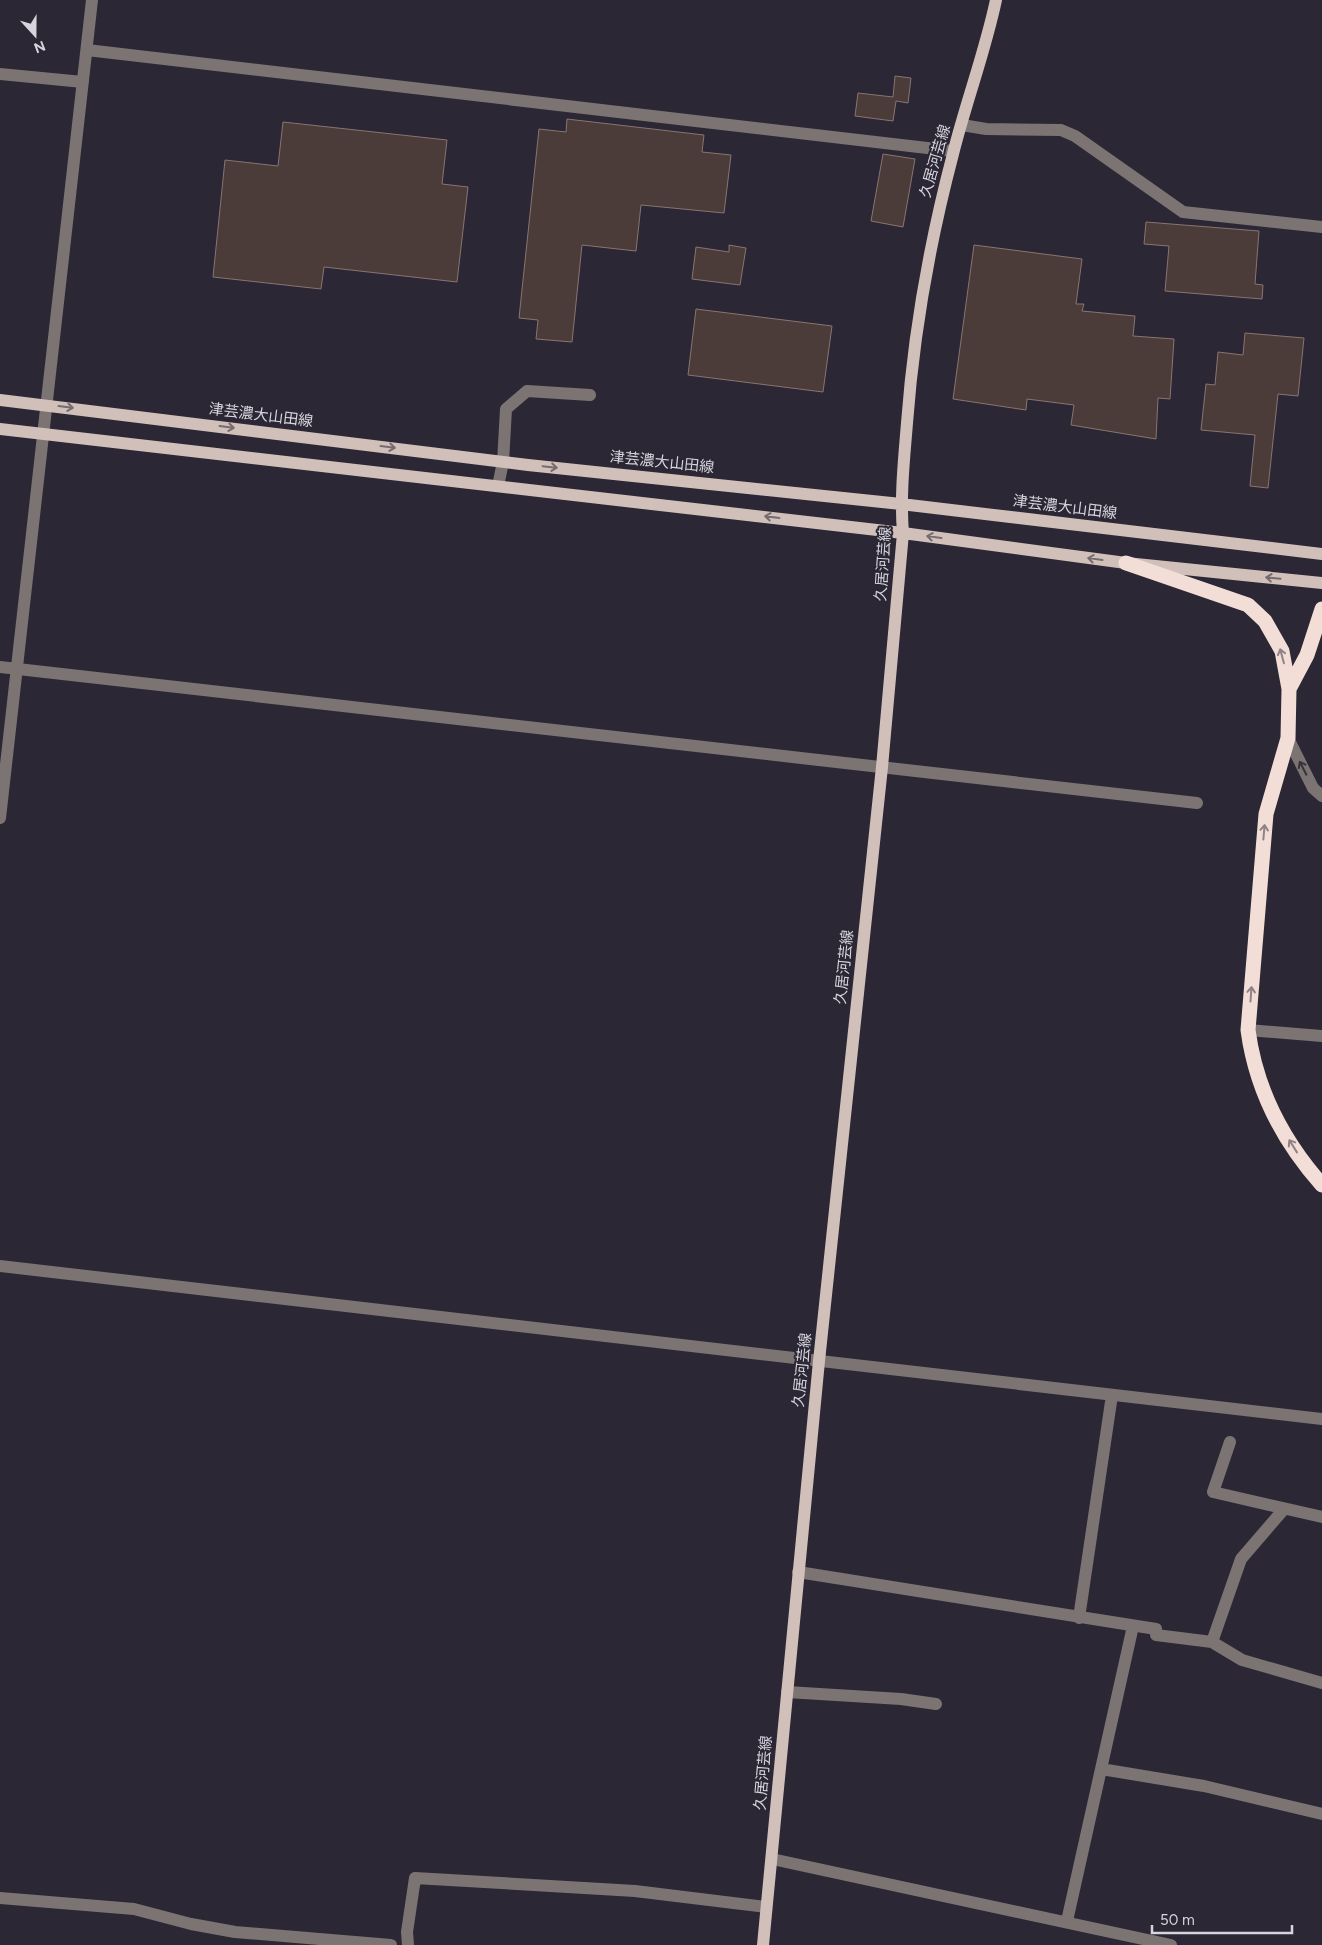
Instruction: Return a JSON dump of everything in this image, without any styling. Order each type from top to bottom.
[{"type":"highway","points":[[1126,563],[1248,605],[1265,621],[1282,651],[1289,689],[1288,738],[1266,814],[1248,1030],[1252,1058],[1260,1086],[1272,1112],[1305,1166],[1322,1185]]},
{"type":"highway","points":[[1289,689],[1307,655],[1322,609]]},
{"type":"main road","name":"久居河芸線","points":[[763,1945],[819,1361],[882,767],[903,533],[901,504],[911,366],[927,256],[953,150],[962,125],[996,0]]},
{"type":"main road","name":"津芸濃大山田線","points":[[0,400],[46,404],[503,462],[901,504],[1322,554]]},
{"type":"main road","points":[[0,429],[903,533],[1126,563],[1322,583]]},
{"type":"street","points":[[0,818],[92,0]]},
{"type":"street","points":[[87,50],[953,150]]},
{"type":"street","points":[[0,74],[83,82]]},
{"type":"street","points":[[962,125],[986,129],[1061,130],[1075,136],[1183,212],[1322,228]]},
{"type":"street","points":[[498,486],[503,462],[506,409],[527,391],[590,395]]},
{"type":"street","points":[[0,666],[1197,803]]},
{"type":"street","points":[[1288,738],[1314,788],[1322,796]]},
{"type":"street","points":[[1248,1030],[1322,1036]]},
{"type":"street","points":[[0,1266],[1322,1419]]},
{"type":"street","points":[[1079,1618],[1112,1395]]},
{"type":"street","points":[[1230,1442],[1213,1492],[1322,1517]]},
{"type":"street","points":[[1212,1642],[1241,1558],[1284,1509]]},
{"type":"street","points":[[798,1572],[1156,1630],[1156,1635],[1212,1642],[1242,1660],[1322,1683]]},
{"type":"street","points":[[1067,1921],[1133,1626]]},
{"type":"street","points":[[787,1692],[901,1699],[936,1704]]},
{"type":"street","points":[[1101,1769],[1204,1786],[1322,1814]]},
{"type":"street","points":[[772,1859],[1067,1921],[1171,1945]]},
{"type":"street","points":[[408,1945],[407,1932],[415,1878],[635,1891],[766,1907]]},
{"type":"street","points":[[0,1898],[134,1910],[234,1932],[391,1945]]},
{"type":"building","points":[[895,76],[911,78],[908,103],[896,101],[893,121],[855,116],[858,93],[893,97]]},
{"type":"building","points":[[567,119],[704,135],[702,152],[731,155],[724,213],[641,205],[636,251],[582,245],[572,342],[536,339],[538,320],[519,318],[539,129],[566,132]]},
{"type":"building","points":[[283,122],[447,140],[442,184],[468,187],[457,282],[324,267],[321,289],[213,277],[225,160],[278,166]]},
{"type":"building","points":[[883,154],[915,159],[903,227],[871,221]]},
{"type":"building","points":[[1146,222],[1259,231],[1255,284],[1263,285],[1262,299],[1165,291],[1169,246],[1144,244]]},
{"type":"building","points":[[729,245],[746,248],[740,285],[692,279],[696,247],[729,252]]},
{"type":"building","points":[[974,245],[1082,259],[1076,304],[1084,304],[1082,311],[1135,316],[1133,336],[1174,339],[1170,399],[1158,398],[1156,439],[1071,425],[1074,405],[1027,399],[1026,410],[953,399]]},
{"type":"building","points":[[696,309],[832,326],[823,392],[688,375]]},
{"type":"building","points":[[1245,333],[1304,338],[1298,396],[1278,394],[1268,488],[1250,486],[1255,435],[1201,430],[1206,384],[1215,385],[1218,352],[1243,355]]}]
